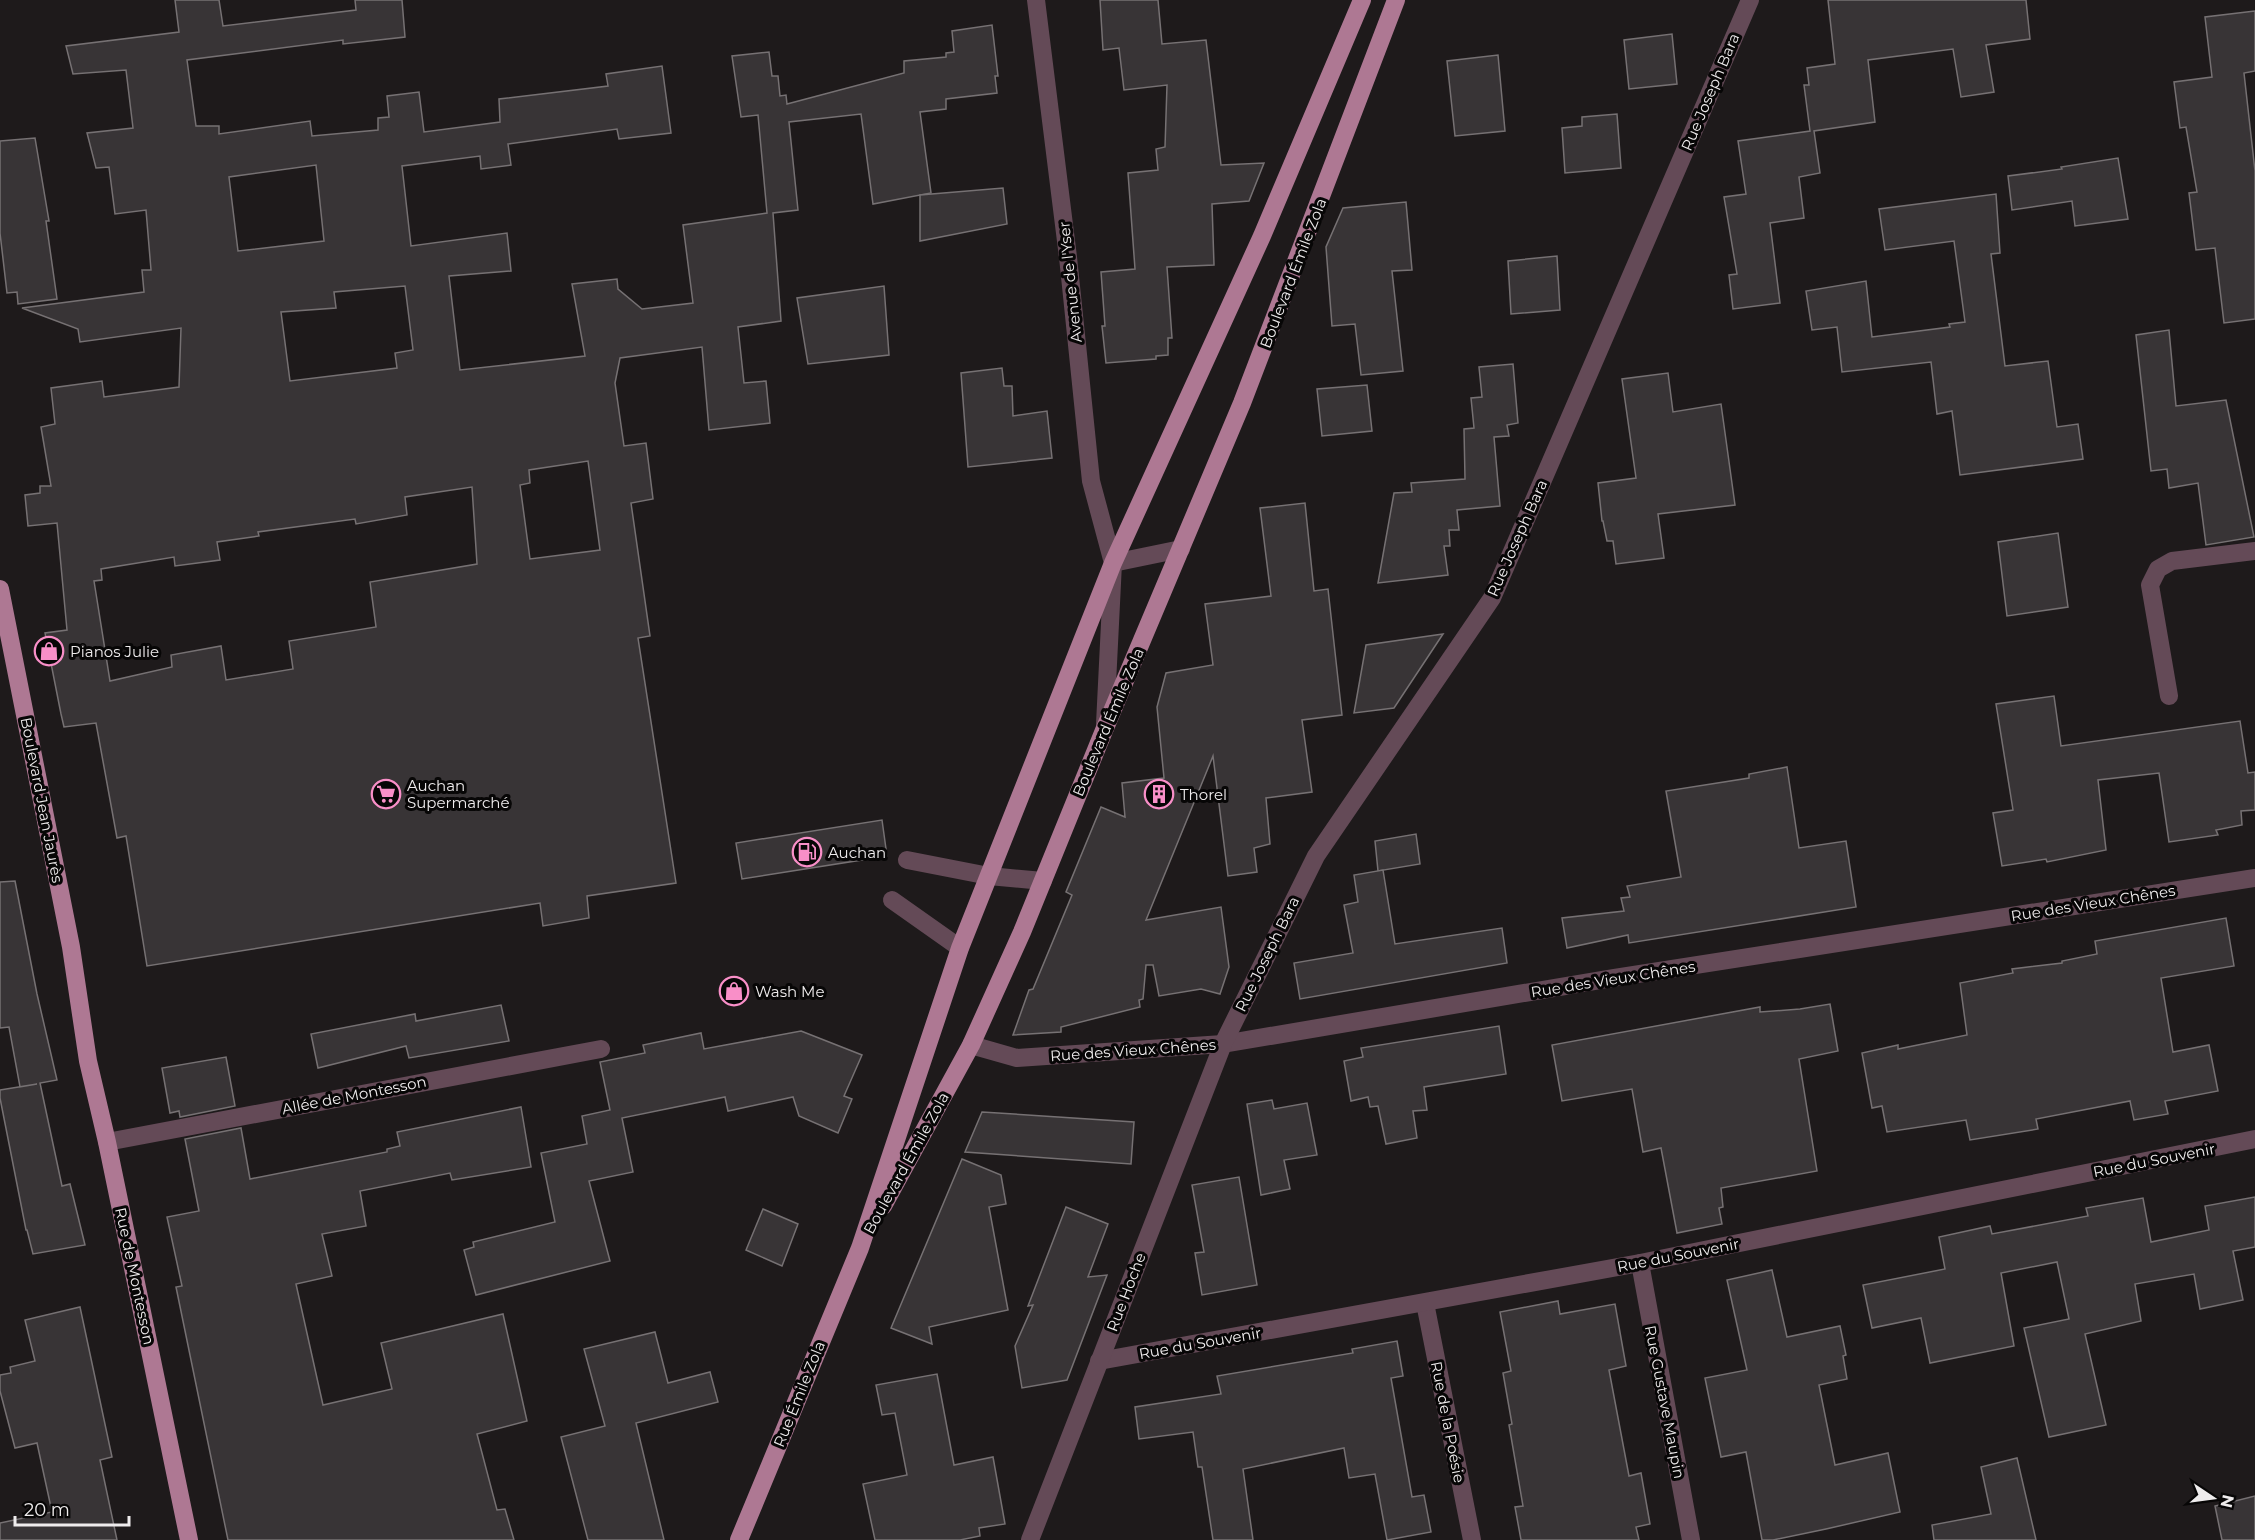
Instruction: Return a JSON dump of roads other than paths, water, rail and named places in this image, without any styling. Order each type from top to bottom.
[{"type":"main road","name":"Boulevard Émile Zola","points":[[860,1248],[960,948],[1113,563],[1262,236],[1362,0]]},
{"type":"main road","name":"Boulevard Émile Zola","points":[[860,1248],[971,1045],[1043,881],[1105,728],[1247,393],[1396,0]]},
{"type":"main road","name":"Boulevard Jean Jaurès","points":[[0,589],[71,947],[80,1012]]},
{"type":"main road","name":"Rue de Montesson","points":[[80,1012],[88,1061],[107,1142],[189,1540]]},
{"type":"main road","name":"Rue Émile Zola","points":[[739,1540],[860,1248]]},
{"type":"street","name":"Avenue de l'Yser","points":[[1036,0],[1068,257],[1091,481],[1113,563],[1105,728]]},
{"type":"street","name":"Rue Joseph Bara","points":[[1223,1044],[1317,856],[1492,598],[1750,0]]},
{"type":"street","points":[[1113,563],[1181,549]]},
{"type":"street","points":[[2169,696],[2150,585],[2158,569],[2172,561],[2255,551]]},
{"type":"street","points":[[907,860],[989,876],[1043,881]]},
{"type":"street","name":"Rue des Vieux Chênes","points":[[971,1045],[1017,1058],[1223,1044],[1613,978],[2255,878]]},
{"type":"street","points":[[892,900],[960,948]]},
{"type":"street","name":"Rue Hoche","points":[[1030,1540],[1223,1044]]},
{"type":"street","name":"Allée de Montesson","points":[[107,1142],[601,1049]]},
{"type":"street","name":"Rue du Souvenir","points":[[1099,1361],[1640,1263],[2255,1139]]},
{"type":"street","name":"Rue Gustave Maupin","points":[[1640,1263],[1691,1540]]},
{"type":"street","name":"Rue de la Poésie","points":[[1425,1303],[1472,1540]]},
{"type":"place","name":"Pianos Julie","points":[[49,651]]},
{"type":"place","name":"Auchan Supermarché","points":[[386,794]]},
{"type":"place","name":"Thorel","points":[[1159,794]]},
{"type":"place","name":"Auchan","points":[[807,852]]},
{"type":"place","name":"Wash Me","points":[[734,991]]}]
